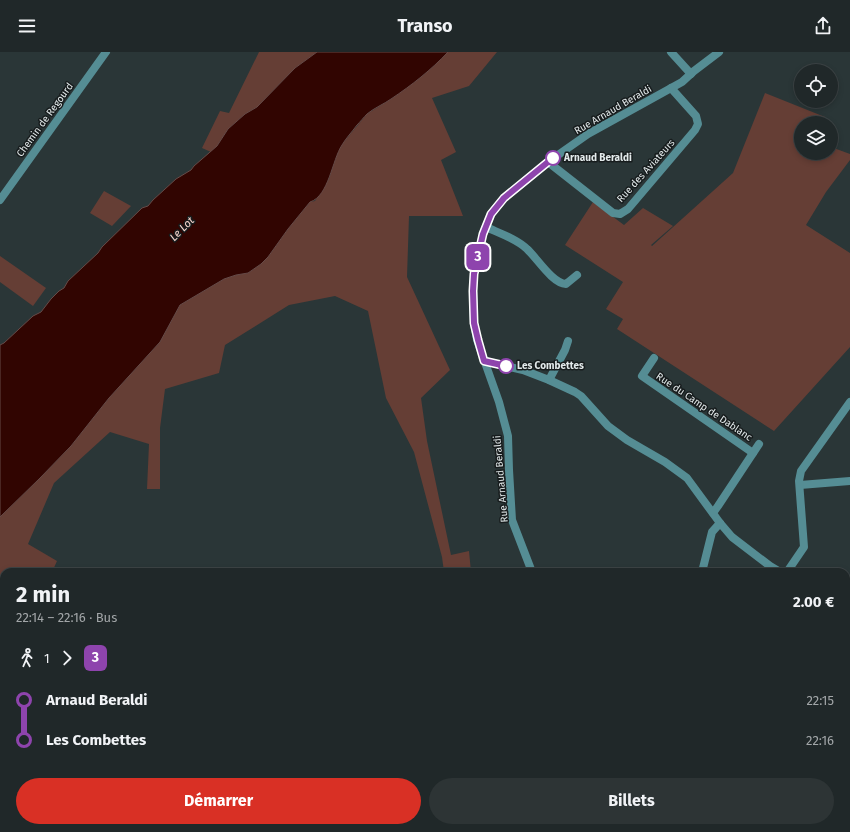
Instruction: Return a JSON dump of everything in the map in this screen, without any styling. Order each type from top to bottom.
[{"type":"street","name":"Chemin de Regourd","points":[[0,200],[106,52]]},
{"type":"street","points":[[670,52],[691,74]]},
{"type":"street","name":"Rue Arnaud Beraldi","points":[[530,568],[512,520],[508,470],[508,436],[500,402],[484,361],[474,323],[474,274],[483,234],[491,214],[504,198],[548,162],[588,134],[682,82],[719,52]]},
{"type":"street","name":"Rue des Aviateurs","points":[[548,162],[613,213],[620,214],[628,209],[695,130],[698,124],[696,116],[671,88]]},
{"type":"street","points":[[486,227],[519,243],[527,249],[548,274],[562,284],[566,284],[577,275]]},
{"type":"street","points":[[549,380],[565,350],[568,341]]},
{"type":"street","name":"Rue du Camp de Dablanc","points":[[654,358],[642,376],[753,452]]},
{"type":"street","points":[[484,361],[523,370],[549,380],[581,396],[608,426],[627,440],[665,462],[687,478],[720,523],[767,568]]},
{"type":"street","points":[[789,568],[804,547],[800,485],[801,470],[846,413],[850,402]]},
{"type":"street","name":"Rue du Camp de Dablanc","points":[[713,513],[759,444]]},
{"type":"street","points":[[800,485],[850,481]]},
{"type":"street","points":[[703,568],[712,532],[720,523]]},
{"type":"shaded area","points":[[259,52],[317,52],[295,68],[257,107],[245,114],[228,129],[217,146],[211,152],[202,148],[220,111],[229,113]]},
{"type":"shaded area","points":[[448,52],[497,52],[469,86],[432,98],[456,152],[441,160],[463,216],[409,216],[407,277],[450,370],[421,398],[427,441],[451,555],[469,551],[471,568],[443,568],[442,557],[414,452],[386,398],[368,311],[335,296],[289,305],[225,345],[219,373],[165,389],[160,428],[160,489],[147,489],[149,444],[110,432],[54,483],[28,544],[57,561],[54,568],[0,568],[0,517],[71,446],[109,398],[160,342],[180,305],[224,279],[248,273],[261,264],[310,202],[315,201],[329,179],[338,151],[367,114],[420,78]]},
{"type":"shaded area","points":[[765,93],[794,105],[794,108],[802,108],[822,116],[794,116],[794,160],[838,160],[838,150],[850,154],[850,160],[826,192],[806,225],[850,253],[850,347],[774,431],[617,329],[623,319],[606,309],[623,282],[565,245],[593,202],[624,225],[643,208],[673,226],[651,245],[652,246],[733,173]]},
{"type":"shaded area","points":[[104,191],[131,206],[112,226],[90,213]]},
{"type":"shaded area","points":[[0,256],[46,288],[33,306],[0,282]]},
{"type":"water","name":"Le Lot","points":[[317,52],[448,52],[421,77],[367,114],[357,125],[345,140],[322,193],[310,202],[261,264],[248,273],[224,279],[180,305],[160,342],[109,398],[71,446],[0,517],[0,345],[33,316],[41,312],[51,299],[64,288],[68,281],[142,208],[148,206],[176,179],[191,170],[217,146],[228,129],[245,114],[257,107],[295,68]]},
{"type":"bus line","name":"3","points":[[506,366],[484,361],[474,323],[474,274],[483,234],[491,214],[504,198],[553,158]]},
{"type":"place","name":"Arnaud Beraldi","points":[[553,158]]},
{"type":"place","name":"Les Combettes","points":[[506,366]]}]
